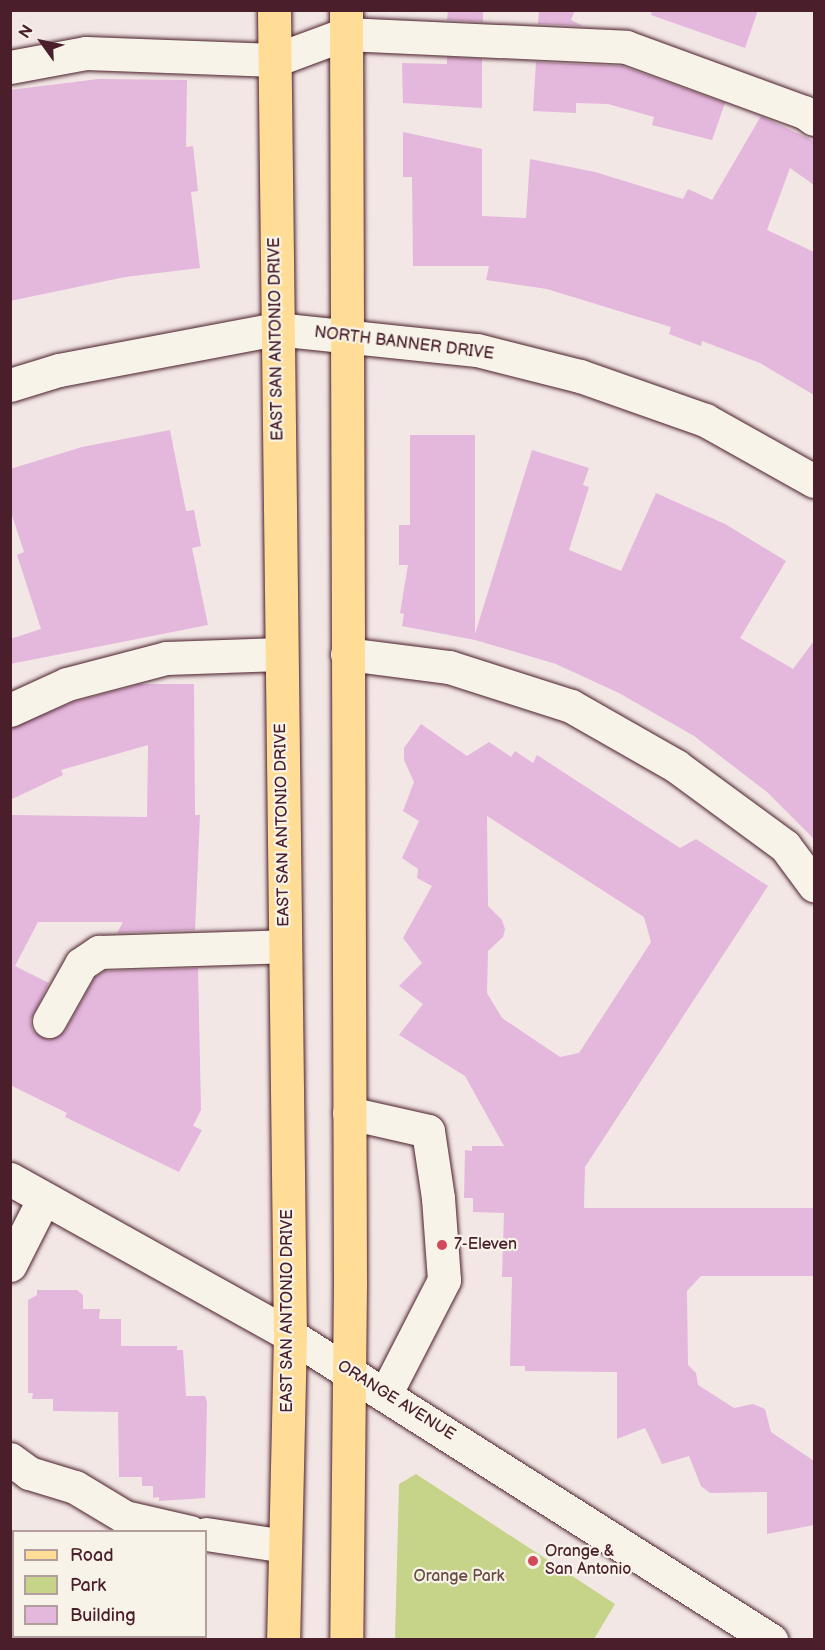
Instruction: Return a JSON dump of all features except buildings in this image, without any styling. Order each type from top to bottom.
[{"type":"main road","name":"EAST SAN ANTONIO DRIVE","points":[[274,10],[276,329],[290,1335],[283,1640]]},
{"type":"main road","points":[[346,22],[345,336],[350,1374],[346,1640]]},
{"type":"street","points":[[10,67],[86,53],[275,60],[346,22],[626,47],[804,112],[814,119]]},
{"type":"street","name":"NORTH BANNER DRIVE","points":[[10,385],[59,370],[276,329],[477,351],[580,376],[705,420],[814,481]]},
{"type":"street","points":[[10,710],[67,684],[166,658],[281,654]]},
{"type":"street","points":[[347,654],[449,667],[571,706],[676,766],[776,839],[814,885]]},
{"type":"street","points":[[49,1021],[81,964],[99,952],[285,946]]},
{"type":"street","points":[[349,1113],[428,1131],[438,1198],[444,1280],[385,1395]]},
{"type":"street","name":"ORANGE AVENUE","points":[[10,1179],[290,1335],[771,1640]]},
{"type":"street","points":[[10,1265],[44,1198]]},
{"type":"street","points":[[10,1459],[29,1473],[75,1488],[125,1517],[181,1530]]},
{"type":"street","points":[[207,1534],[285,1546]]},
{"type":"green space","name":"Orange Park","points":[[416,1474],[615,1604],[594,1639],[395,1639],[399,1484]]},
{"type":"place","name":"7-Eleven","points":[[442,1245]]},
{"type":"place","name":"Orange & San Antonio","points":[[533,1561]]}]
